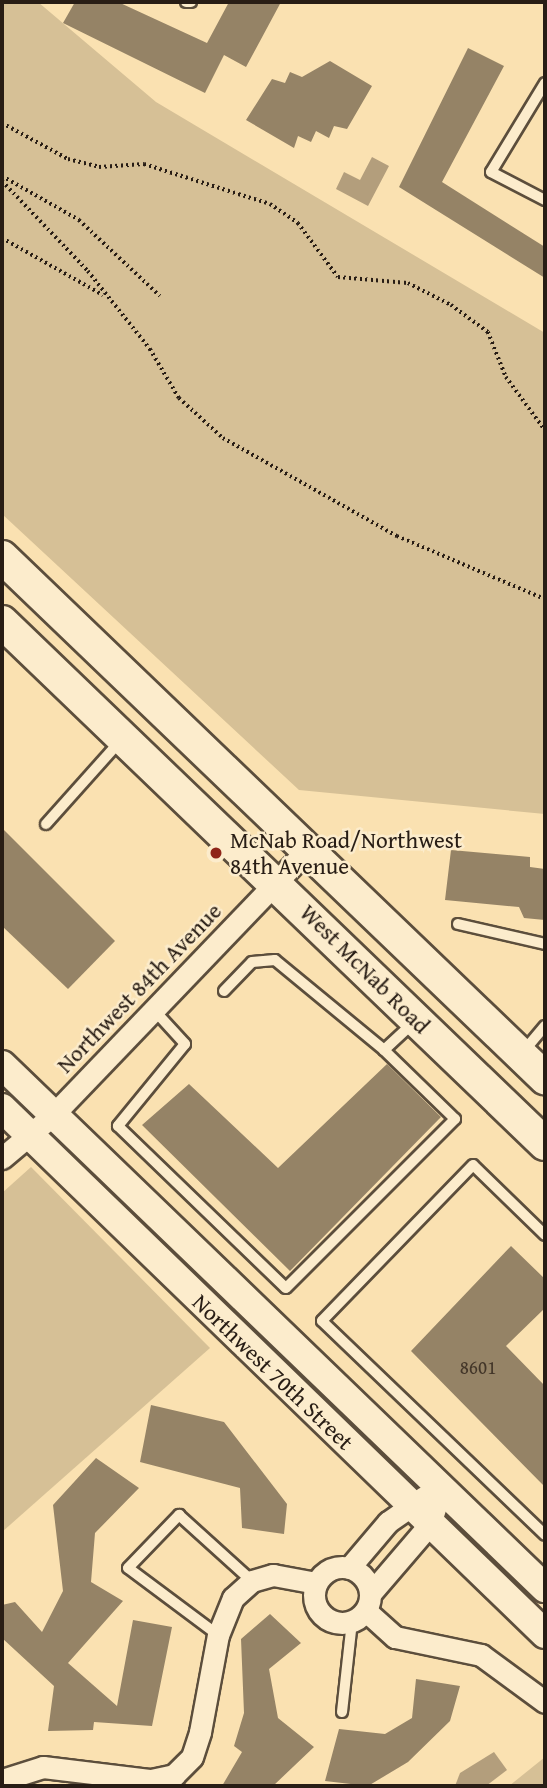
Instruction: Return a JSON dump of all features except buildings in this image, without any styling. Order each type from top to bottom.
[{"type":"main road","name":"West McNab Road","points":[[2,557],[545,1078]]},
{"type":"main road","name":"West McNab Road","points":[[2,622],[277,882],[545,1144]]},
{"type":"street","name":"Northwest 84th Avenue","points":[[2,1158],[53,1115],[308,849]]},
{"type":"street","name":"Northwest 70th Street","points":[[2,1065],[545,1588]]},
{"type":"street","name":"Northwest 70th Street","points":[[2,1108],[545,1634]]},
{"type":"street","points":[[267,1366],[291,1342]]},
{"type":"street","points":[[363,1609],[364,1577],[349,1568],[330,1569],[316,1583],[318,1611],[334,1622],[363,1609],[420,1514],[442,1488]]},
{"type":"street","points":[[349,1568],[420,1514]]},
{"type":"street","points":[[3,1775],[43,1767],[92,1780],[151,1780],[174,1775],[192,1757],[218,1635],[233,1598],[252,1581],[273,1575],[316,1583]]},
{"type":"street","points":[[363,1609],[395,1637],[481,1655],[545,1702]]},
{"type":"lane","points":[[545,83],[491,172],[545,200]]},
{"type":"lane","points":[[46,824],[123,738]]},
{"type":"lane","points":[[458,924],[545,944]]},
{"type":"lane","points":[[154,1010],[185,1044],[118,1126],[286,1288],[455,1119],[384,1050],[275,960],[252,962],[224,991]]},
{"type":"lane","points":[[384,1050],[416,1020]]},
{"type":"lane","points":[[521,1054],[545,1026]]},
{"type":"lane","points":[[545,1235],[473,1165],[322,1321],[545,1535]]},
{"type":"lane","points":[[218,1635],[128,1568],[179,1515],[252,1581]]},
{"type":"lane","points":[[342,1712],[363,1609]]},
{"type":"path","points":[[2,122],[68,159],[99,167],[144,164],[270,204],[298,223],[338,277],[408,283],[451,305],[488,332],[506,377],[545,430]]},
{"type":"path","points":[[2,179],[88,271],[103,295],[150,349],[179,398],[223,439],[397,536],[545,599]]},
{"type":"path","points":[[2,179],[79,220],[160,296]]},
{"type":"path","points":[[2,238],[103,295]]},
{"type":"shaded area","points":[[2,2],[38,2],[156,102],[545,333],[545,814],[299,790],[2,514]]},
{"type":"shaded area","points":[[372,157],[389,166],[368,206],[336,189],[344,172],[360,180]]},
{"type":"shaded area","points":[[31,1167],[210,1348],[2,1532],[2,1193]]},
{"type":"shaded area","points":[[494,1752],[507,1770],[486,1786],[455,1786],[460,1773]]},
{"type":"shaded area","points":[[545,1757],[545,1786],[509,1786]]},
{"type":"place","name":"McNab Road/Northwest 84th Avenue","points":[[216,853]]}]
